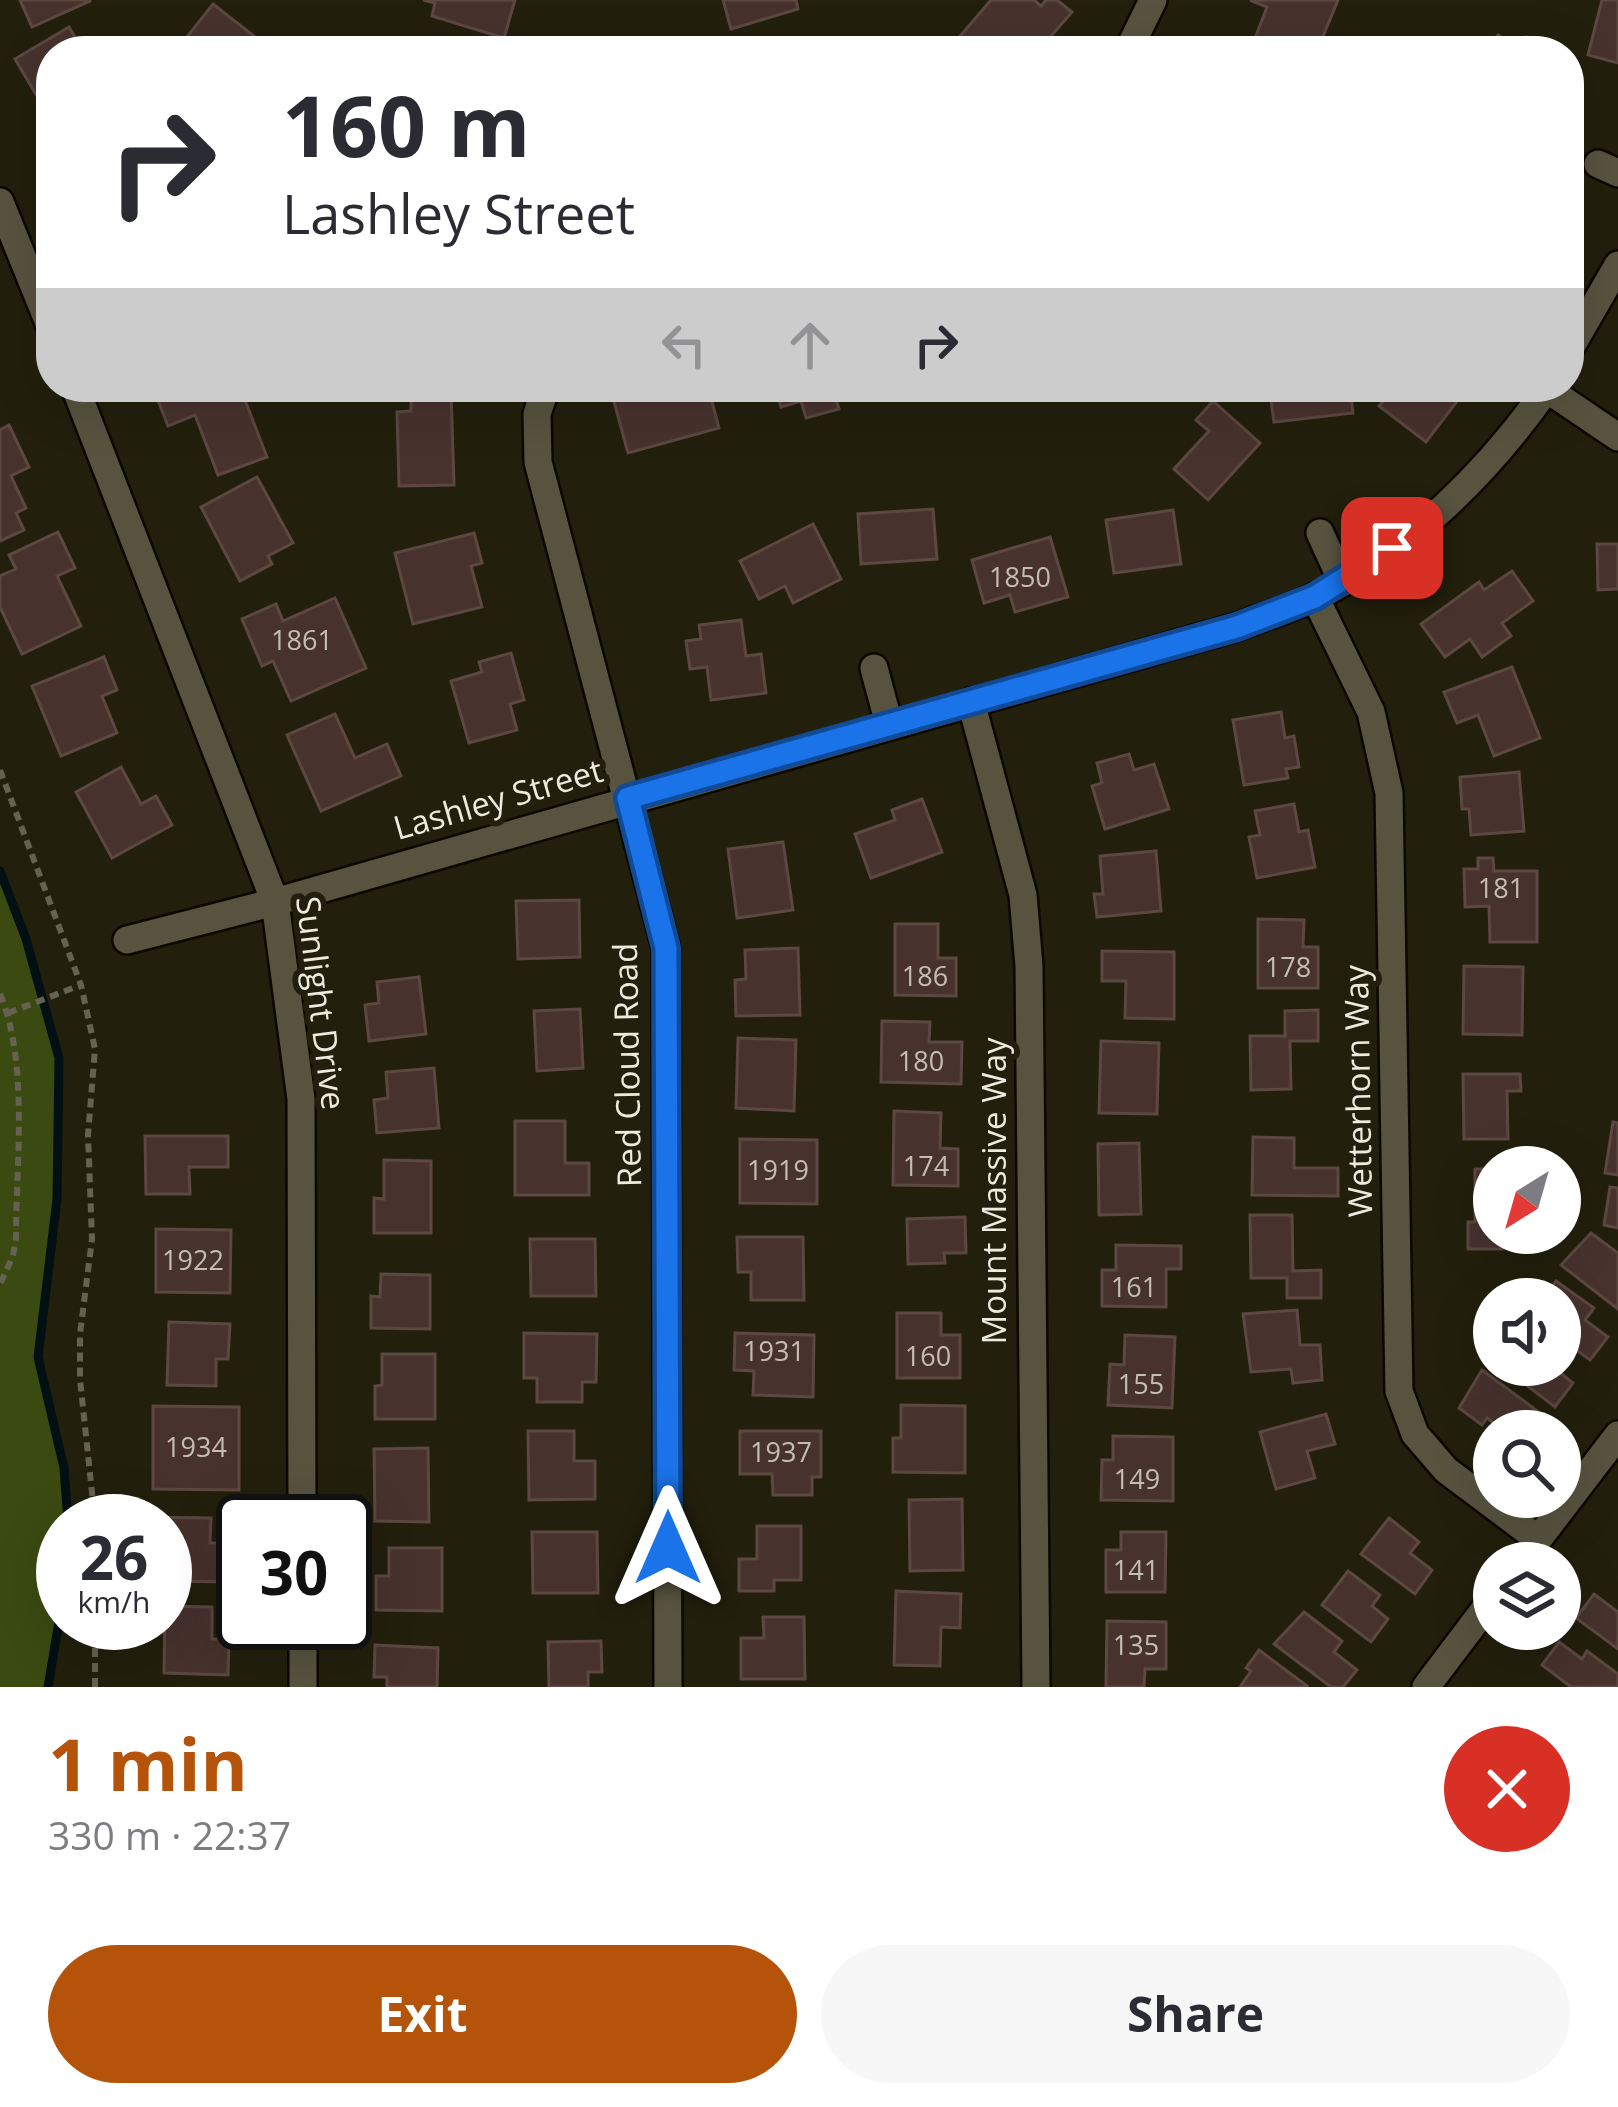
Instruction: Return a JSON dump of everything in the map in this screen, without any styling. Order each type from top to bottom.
[{"type":"street","points":[[1136,36],[1154,0]]},
{"type":"street","points":[[0,202],[36,291]]},
{"type":"street","points":[[1584,324],[1618,265]]},
{"type":"street","name":"Sunlight Drive","points":[[81,402],[275,902],[301,1099],[302,1494]]},
{"type":"street","name":"Red Cloud Road","points":[[541,402],[538,462],[666,948],[668,1687]]},
{"type":"street","name":"Lashley Street","points":[[128,940],[1237,627],[1315,597],[1424,524],[1499,452],[1536,402]]},
{"type":"street","points":[[1567,402],[1618,437]]},
{"type":"street","points":[[1320,533],[1342,581]]},
{"type":"street","name":"Wetterhorn Way","points":[[1315,597],[1371,712],[1389,794],[1399,1391],[1415,1435],[1446,1470],[1538,1539]]},
{"type":"street","points":[[874,668],[889,724]]},
{"type":"street","name":"Mount Massive Way","points":[[971,702],[1023,896],[1029,966],[1036,1687]]},
{"type":"street","points":[[1536,1542],[1618,1435]]},
{"type":"street","points":[[1426,1687],[1473,1625]]},
{"type":"street","points":[[303,1650],[303,1687]]},
{"type":"path","points":[[0,770],[81,985],[95,1049],[88,1135],[92,1239],[80,1334],[92,1494]]},
{"type":"path","points":[[8,1012],[81,985]]},
{"type":"path","points":[[0,994],[8,1012],[15,1067],[16,1238],[0,1284]]},
{"type":"path","points":[[95,1650],[95,1687]]},
{"type":"green space","points":[[0,871],[26,939],[59,1058],[57,1199],[38,1357],[66,1494],[36,1494],[36,1650],[54,1650],[48,1687],[0,1687]]},
{"type":"building","points":[[20,0],[90,0],[90,1],[32,27]]},
{"type":"building","points":[[423,0],[515,0],[505,36],[432,16],[435,3]]},
{"type":"building","points":[[723,0],[796,0],[798,9],[731,29]]},
{"type":"building","points":[[991,0],[1034,0],[1041,6],[1046,0],[1057,0],[1072,12],[1051,36],[960,36]]},
{"type":"building","points":[[1250,0],[1338,0],[1323,36],[1256,36],[1267,7]]},
{"type":"building","points":[[1602,0],[1618,0],[1618,63],[1588,55]]},
{"type":"building","points":[[213,4],[254,36],[188,36]]},
{"type":"building","points":[[69,27],[74,36],[54,36]]},
{"type":"building","points":[[36,47],[36,95],[15,59]]},
{"type":"building","points":[[159,402],[246,402],[267,457],[218,475],[195,415],[168,426]]},
{"type":"building","points":[[411,402],[451,402],[454,485],[399,486],[397,412],[411,411]]},
{"type":"building","points":[[614,402],[712,402],[719,428],[628,453]]},
{"type":"building","points":[[801,402],[837,402],[839,409],[806,418]]},
{"type":"building","points":[[1214,402],[1260,443],[1208,500],[1174,469],[1209,431],[1196,420]]},
{"type":"building","points":[[1271,402],[1352,402],[1353,413],[1274,422]]},
{"type":"building","points":[[1382,402],[1456,402],[1426,442],[1379,406]]},
{"type":"building","points":[[9,425],[29,467],[11,476],[26,508],[16,513],[24,530],[0,541],[0,430]]},
{"type":"building","points":[[257,477],[293,543],[268,556],[272,564],[240,581],[201,507]]},
{"type":"building","points":[[933,509],[937,559],[861,564],[858,514]]},
{"type":"building","points":[[1173,510],[1181,564],[1114,573],[1106,520]]},
{"type":"building","points":[[813,524],[841,579],[793,603],[785,586],[759,599],[740,561]]},
{"type":"building","points":[[58,532],[75,568],[57,576],[81,626],[22,654],[0,607],[0,576],[16,569],[9,555]]},
{"type":"building","points":[[474,533],[482,563],[471,566],[482,607],[413,624],[395,553]]},
{"type":"building","points":[[1050,537],[1068,597],[1015,612],[1010,595],[984,603],[972,560]]},
{"type":"building","points":[[1597,544],[1618,544],[1618,589],[1598,590]]},
{"type":"building","points":[[1512,571],[1533,601],[1502,623],[1511,636],[1482,657],[1470,639],[1445,657],[1421,624],[1479,582],[1484,590]]},
{"type":"building","points":[[335,598],[366,668],[291,701],[273,661],[262,666],[242,619],[276,604],[283,621]]},
{"type":"building","points":[[741,620],[746,656],[761,654],[766,693],[711,700],[707,667],[690,669],[686,641],[701,639],[699,625]]},
{"type":"building","points":[[511,653],[524,700],[510,704],[517,730],[469,743],[451,681],[482,672],[479,662]]},
{"type":"building","points":[[104,657],[117,690],[102,696],[117,733],[61,756],[32,686]]},
{"type":"building","points":[[1512,667],[1540,738],[1494,756],[1478,715],[1457,723],[1444,692]]},
{"type":"building","points":[[1281,712],[1285,738],[1294,736],[1299,767],[1286,769],[1288,778],[1244,785],[1233,720]]},
{"type":"building","points":[[335,714],[355,758],[387,744],[401,776],[321,811],[287,735]]},
{"type":"building","points":[[1129,754],[1134,770],[1154,764],[1169,809],[1105,829],[1092,786],[1102,783],[1097,763]]},
{"type":"building","points":[[121,767],[141,804],[156,796],[172,825],[112,858],[76,792]]},
{"type":"building","points":[[1519,772],[1524,831],[1471,835],[1469,809],[1462,809],[1460,777]]},
{"type":"building","points":[[922,799],[942,852],[871,878],[855,834],[895,820],[892,810]]},
{"type":"building","points":[[1294,804],[1299,832],[1308,830],[1315,867],[1257,878],[1249,837],[1260,835],[1255,811]]},
{"type":"building","points":[[783,842],[793,910],[737,918],[728,849]]},
{"type":"building","points":[[1156,851],[1161,911],[1097,917],[1094,894],[1103,894],[1100,856]]},
{"type":"building","points":[[1478,858],[1493,858],[1494,871],[1537,871],[1537,942],[1490,942],[1489,906],[1465,907],[1464,869],[1478,869]]},
{"type":"building","points":[[579,900],[580,957],[518,959],[516,901]]},
{"type":"building","points":[[1258,919],[1304,920],[1303,947],[1318,947],[1318,988],[1258,988]]},
{"type":"building","points":[[895,924],[938,924],[938,958],[956,958],[956,996],[895,995]]},
{"type":"building","points":[[798,948],[800,1015],[736,1016],[735,980],[746,979],[745,950]]},
{"type":"building","points":[[1102,951],[1174,952],[1174,1019],[1125,1018],[1126,981],[1102,981]]},
{"type":"building","points":[[1464,966],[1523,967],[1522,1035],[1463,1034]]},
{"type":"building","points":[[419,977],[426,1034],[369,1041],[365,1005],[379,1003],[377,982]]},
{"type":"building","points":[[580,1009],[583,1068],[537,1071],[534,1011]]},
{"type":"building","points":[[1318,1010],[1318,1041],[1290,1041],[1291,1089],[1251,1090],[1250,1036],[1285,1036],[1285,1011]]},
{"type":"building","points":[[882,1021],[930,1022],[929,1042],[962,1042],[961,1084],[881,1082]]},
{"type":"building","points":[[738,1038],[796,1040],[794,1111],[736,1108]]},
{"type":"building","points":[[1101,1041],[1159,1043],[1157,1114],[1099,1113]]},
{"type":"building","points":[[434,1068],[439,1128],[377,1133],[374,1100],[388,1098],[386,1072]]},
{"type":"building","points":[[1463,1074],[1520,1074],[1521,1091],[1507,1091],[1508,1139],[1464,1139]]},
{"type":"building","points":[[894,1111],[941,1113],[940,1148],[958,1149],[958,1186],[893,1185]]},
{"type":"building","points":[[515,1121],[565,1121],[565,1163],[589,1163],[589,1195],[515,1195]]},
{"type":"building","points":[[1613,1122],[1618,1123],[1618,1175],[1605,1173]]},
{"type":"building","points":[[145,1136],[228,1136],[228,1167],[189,1167],[190,1194],[146,1194]]},
{"type":"building","points":[[1253,1137],[1294,1138],[1294,1168],[1338,1168],[1338,1196],[1252,1195]]},
{"type":"building","points":[[740,1139],[817,1140],[817,1204],[740,1203]]},
{"type":"building","points":[[1139,1143],[1141,1214],[1099,1215],[1098,1144]]},
{"type":"building","points":[[384,1160],[431,1161],[431,1233],[374,1233],[374,1198],[384,1199]]},
{"type":"building","points":[[1610,1187],[1618,1188],[1618,1228],[1604,1225]]},
{"type":"building","points":[[1250,1215],[1292,1215],[1293,1271],[1321,1270],[1321,1298],[1287,1298],[1287,1278],[1251,1278]]},
{"type":"building","points":[[965,1217],[966,1253],[944,1253],[945,1263],[908,1264],[907,1219]]},
{"type":"building","points":[[1468,1222],[1473,1222],[1473,1249],[1468,1249]]},
{"type":"building","points":[[156,1229],[231,1230],[230,1293],[156,1292]]},
{"type":"building","points":[[1591,1233],[1618,1253],[1618,1309],[1561,1265],[1571,1254],[1581,1254],[1581,1244]]},
{"type":"building","points":[[737,1237],[803,1237],[804,1300],[751,1300],[751,1272],[738,1272]]},
{"type":"building","points":[[530,1239],[595,1239],[596,1296],[531,1296]]},
{"type":"building","points":[[1116,1245],[1181,1246],[1181,1269],[1166,1269],[1166,1307],[1102,1306],[1102,1270],[1116,1270]]},
{"type":"building","points":[[381,1274],[430,1275],[430,1329],[371,1328],[371,1296],[380,1297]]},
{"type":"building","points":[[1581,1299],[1594,1308],[1585,1320],[1608,1337],[1590,1360],[1581,1353]]},
{"type":"building","points":[[1297,1310],[1300,1345],[1320,1345],[1322,1380],[1293,1383],[1291,1369],[1251,1372],[1243,1314]]},
{"type":"building","points":[[897,1313],[941,1313],[941,1335],[960,1335],[960,1378],[897,1378]]},
{"type":"building","points":[[169,1322],[230,1324],[228,1359],[216,1359],[216,1386],[167,1385]]},
{"type":"building","points":[[524,1333],[597,1334],[596,1382],[582,1382],[582,1402],[537,1402],[537,1378],[524,1378]]},
{"type":"building","points":[[735,1333],[814,1335],[813,1397],[753,1395],[754,1371],[734,1370]]},
{"type":"building","points":[[1125,1335],[1175,1337],[1172,1408],[1108,1405],[1110,1364],[1124,1365]]},
{"type":"building","points":[[382,1354],[435,1354],[435,1419],[375,1419]]},
{"type":"building","points":[[1473,1385],[1504,1386],[1536,1410],[1473,1410],[1473,1418],[1459,1408]]},
{"type":"building","points":[[1528,1386],[1571,1386],[1555,1407]]},
{"type":"building","points":[[901,1405],[965,1406],[965,1473],[893,1472],[893,1438],[901,1438]]},
{"type":"building","points":[[153,1406],[239,1407],[239,1490],[153,1489]]},
{"type":"building","points":[[1326,1414],[1335,1444],[1307,1451],[1315,1478],[1276,1489],[1260,1432]]},
{"type":"building","points":[[528,1431],[574,1431],[574,1461],[595,1461],[595,1499],[529,1500]]},
{"type":"building","points":[[740,1431],[821,1431],[821,1477],[812,1477],[812,1495],[773,1495],[772,1474],[740,1474]]},
{"type":"building","points":[[1113,1436],[1173,1437],[1173,1501],[1101,1500],[1102,1460],[1113,1460]]},
{"type":"building","points":[[428,1448],[429,1522],[375,1521],[374,1449]]},
{"type":"building","points":[[962,1499],[963,1570],[910,1571],[909,1500]]},
{"type":"building","points":[[192,1518],[211,1518],[216,1582],[192,1581]]},
{"type":"building","points":[[1389,1518],[1419,1542],[1410,1553],[1432,1570],[1415,1594],[1361,1554]]},
{"type":"building","points":[[757,1526],[801,1526],[801,1580],[774,1580],[774,1591],[739,1591],[739,1559],[757,1559]]},
{"type":"building","points":[[532,1532],[597,1532],[598,1593],[533,1593]]},
{"type":"building","points":[[1121,1532],[1166,1532],[1165,1592],[1106,1592],[1106,1550],[1121,1550]]},
{"type":"building","points":[[389,1548],[442,1548],[442,1611],[376,1610],[376,1576],[389,1576]]},
{"type":"building","points":[[1348,1571],[1380,1595],[1372,1606],[1388,1619],[1371,1642],[1322,1605]]},
{"type":"building","points":[[896,1591],[961,1594],[960,1628],[941,1627],[940,1666],[894,1665]]},
{"type":"building","points":[[1594,1594],[1618,1612],[1618,1649],[1581,1622],[1581,1611]]},
{"type":"building","points":[[192,1607],[212,1607],[212,1639],[216,1639],[216,1650],[229,1650],[228,1675],[164,1673],[164,1650],[192,1650]]},
{"type":"building","points":[[1304,1612],[1342,1641],[1334,1652],[1357,1670],[1343,1687],[1331,1687],[1274,1644]]},
{"type":"building","points":[[763,1617],[804,1617],[805,1679],[741,1679],[741,1638],[764,1638]]},
{"type":"building","points":[[1107,1621],[1166,1622],[1166,1669],[1145,1669],[1144,1687],[1106,1687]]},
{"type":"building","points":[[601,1641],[602,1672],[588,1672],[588,1687],[549,1687],[548,1642]]},
{"type":"building","points":[[375,1645],[438,1648],[437,1687],[387,1687],[387,1677],[374,1677]]},
{"type":"building","points":[[1259,1650],[1307,1686],[1240,1687]]},
{"type":"building","points":[[1553,1650],[1570,1650],[1582,1659],[1587,1651],[1618,1674],[1618,1687],[1571,1687],[1542,1665]]},
{"type":"waterway","points":[[0,871],[26,939],[59,1058],[57,1199],[38,1357],[66,1494]]},
{"type":"waterway","points":[[48,1687],[54,1650]]},
{"type":"route","points":[[668,1548],[666,948],[628,798],[1237,627],[1315,597],[1392,548]]}]
